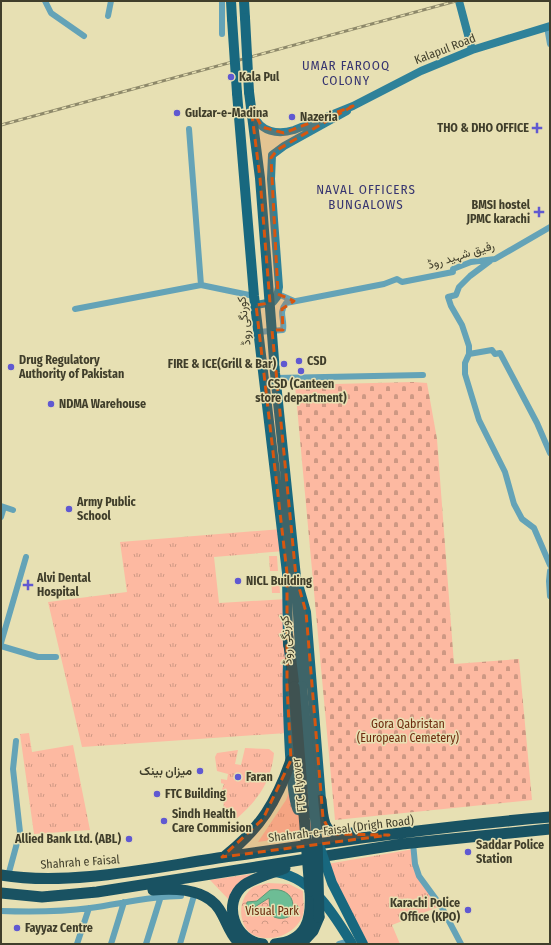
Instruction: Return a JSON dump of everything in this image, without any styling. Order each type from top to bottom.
[{"type":"highway","points":[[275,944],[284,943],[299,935],[304,929],[310,914],[298,687],[288,637]]},
{"type":"highway","points":[[222,857],[238,846],[263,819],[275,800],[291,760]]},
{"type":"highway","points":[[321,800],[326,825],[332,832],[336,834],[363,832],[389,835]]},
{"type":"highway","name":"Shahrah-e-Faisal (Drigh Road)","points":[[137,870],[389,835],[550,817]]},
{"type":"highway","name":"Shahrah-e-Faisal (Drigh Road)","points":[[300,860],[413,843],[550,829]]},
{"type":"highway","points":[[301,944],[314,931],[319,917],[317,839]]},
{"type":"highway","points":[[1,893],[42,897],[97,892],[300,860]]},
{"type":"highway","points":[[263,944],[249,940],[237,928],[233,916],[235,901],[238,893],[244,885],[300,860]]},
{"type":"highway","name":"Shahrah e Faisal","points":[[5,876],[61,878],[137,870]]},
{"type":"highway","points":[[97,892],[123,893],[160,889],[196,892],[219,909],[230,932],[240,944]]},
{"type":"main road","name":"کورنگی روڈ","points":[[231,1],[236,93],[258,332],[286,573],[288,637],[287,686],[291,760],[296,808],[309,813],[321,800]]},
{"type":"main road","points":[[244,1],[250,107]]},
{"type":"main road","name":"کورنگی روڈ","points":[[250,107],[260,178],[276,378],[296,577],[298,687]]},
{"type":"main road","points":[[296,577],[306,612],[321,800]]},
{"type":"main road","name":"FTC Flyover","points":[[298,687],[317,839],[332,883],[363,944]]},
{"type":"main road","points":[[244,870],[275,872],[295,878],[314,892],[337,920],[351,942]]},
{"type":"street","points":[[44,1],[51,13],[84,36]]},
{"type":"street","points":[[108,16],[111,1]]},
{"type":"street","points":[[222,1],[222,34]]},
{"type":"street","points":[[460,1],[472,50]]},
{"type":"street","points":[[549,26],[550,44]]},
{"type":"street","name":"Kalapul Road","points":[[354,106],[413,74],[472,50],[549,26]]},
{"type":"street","points":[[250,107],[254,118],[262,127],[269,131],[284,132],[354,106]]},
{"type":"street","points":[[76,309],[201,285],[270,303],[278,294],[279,287],[271,158],[277,150],[345,113],[354,106]]},
{"type":"street","points":[[189,129],[201,285]]},
{"type":"street","name":"رفیق شہید روڈ","points":[[294,301],[384,284],[397,279],[402,282],[453,272],[453,269],[471,262],[490,261],[550,227]]},
{"type":"street","points":[[490,261],[470,276],[459,287],[456,295],[448,298],[462,325],[469,346],[469,354],[465,363],[465,374],[479,420],[505,471],[514,504],[522,519],[534,528],[550,565]]},
{"type":"street","points":[[278,294],[294,301]]},
{"type":"street","points":[[258,332],[283,330],[284,323],[281,316],[282,309],[286,303],[294,301]]},
{"type":"street","points":[[469,354],[492,350],[495,354],[500,353],[537,423],[550,453]]},
{"type":"street","points":[[276,378],[423,375]]},
{"type":"street","points":[[1,517],[2,507],[13,510]]},
{"type":"street","points":[[26,557],[1,644],[38,657],[56,657]]},
{"type":"street","points":[[550,571],[550,596]]},
{"type":"street","points":[[5,876],[20,832],[13,769],[16,741]]},
{"type":"street","points":[[413,843],[415,864],[419,876],[441,906],[461,944]]},
{"type":"street","points":[[180,944],[196,892]]},
{"type":"street","points":[[1,911],[32,912],[89,908],[161,896],[181,896]]},
{"type":"street","points":[[146,944],[161,896]]},
{"type":"street","points":[[111,944],[124,902]]},
{"type":"street","points":[[77,944],[89,908]]},
{"type":"street","points":[[338,944],[351,942]]},
{"type":"highlighted area","points":[[353,106],[277,150],[271,158],[278,294],[294,301],[282,309],[283,330],[272,330],[296,577],[306,612],[323,818],[329,830],[336,834],[389,835],[222,857],[263,819],[291,760],[287,686],[287,573],[256,305],[270,303],[260,178],[251,107],[262,127],[284,133]]},
{"type":"green space","name":"Gora Qabristan (European Cemetery)","points":[[413,382],[427,383],[437,439],[454,664],[519,659],[532,800],[335,820],[295,385]]},
{"type":"green space","points":[[282,529],[284,551],[214,557],[219,603],[287,599],[287,733],[82,747],[48,602],[127,592],[120,542]]},
{"type":"green space","points":[[269,556],[277,556],[278,571],[270,571]]},
{"type":"green space","points":[[271,578],[279,578],[280,593],[272,593]]},
{"type":"green space","points":[[29,733],[32,752],[73,745],[90,830],[34,834],[20,734]]},
{"type":"green space","points":[[245,748],[269,749],[274,753],[270,773],[262,791],[250,806],[235,820],[224,811],[223,792],[221,792],[224,784],[221,783],[221,779],[227,780],[228,774],[217,771],[215,757],[217,753],[238,750],[235,764],[241,765]]},
{"type":"green space","points":[[291,786],[308,820],[321,832],[258,842],[286,800]]},
{"type":"green space","points":[[414,849],[416,868],[441,906],[392,925],[400,944],[367,944],[327,864]]},
{"type":"green space","points":[[251,874],[231,902],[210,880]]},
{"type":"green space","name":"Visual Park","points":[[268,883],[289,884],[303,891],[304,909],[303,915],[299,922],[288,933],[273,938],[265,938],[250,933],[243,923],[241,911],[244,899],[251,889]]},
{"type":"shaded area","points":[[270,890],[286,892],[291,898],[293,906],[298,906],[297,910],[289,917],[274,917],[270,910],[269,898],[250,910],[246,910],[247,902],[257,901]]},
{"type":"railway","points":[[1,125],[456,1]]},
{"type":"place","name":"Kala Pul","points":[[231,77]]},
{"type":"place","name":"Gulzar-e-Madina","points":[[177,113]]},
{"type":"place","name":"Nazeria","points":[[292,117]]},
{"type":"place","name":"THO & DHO OFFICE","points":[[537,128]]},
{"type":"place","name":"BMSI hostel JPMC karachi","points":[[539,212]]},
{"type":"place","name":"CSD","points":[[299,361]]},
{"type":"place","name":"FIRE & ICE(Grill & Bar)","points":[[284,364]]},
{"type":"place","name":"Drug Regulatory Authority of Pakistan","points":[[11,367]]},
{"type":"place","name":"CSD (Canteen store department)","points":[[301,371]]},
{"type":"place","name":"NDMA Warehouse","points":[[51,404]]},
{"type":"place","name":"Army Public School","points":[[69,509]]},
{"type":"place","name":"NICL Building","points":[[238,581]]},
{"type":"place","name":"Alvi Dental Hospital","points":[[28,585]]},
{"type":"place","name":"میزان بینک","points":[[200,771]]},
{"type":"place","name":"Faran","points":[[238,777]]},
{"type":"place","name":"FTC Building","points":[[157,794]]},
{"type":"place","name":"Sindh Health Care Commision","points":[[164,821]]},
{"type":"place","name":"Allied Bank Ltd. (ABL)","points":[[129,839]]},
{"type":"place","name":"Saddar Police Station","points":[[468,852]]},
{"type":"place","name":"Karachi Police Office (KPO)","points":[[468,910]]},
{"type":"place","name":"Fayyaz Centre","points":[[17,928]]},
{"type":"district","name":"UMAR FAROOQ COLONY","points":[[346,72]]},
{"type":"district","name":"NAVAL OFFICERS BUNGALOWS","points":[[366,196]]}]
